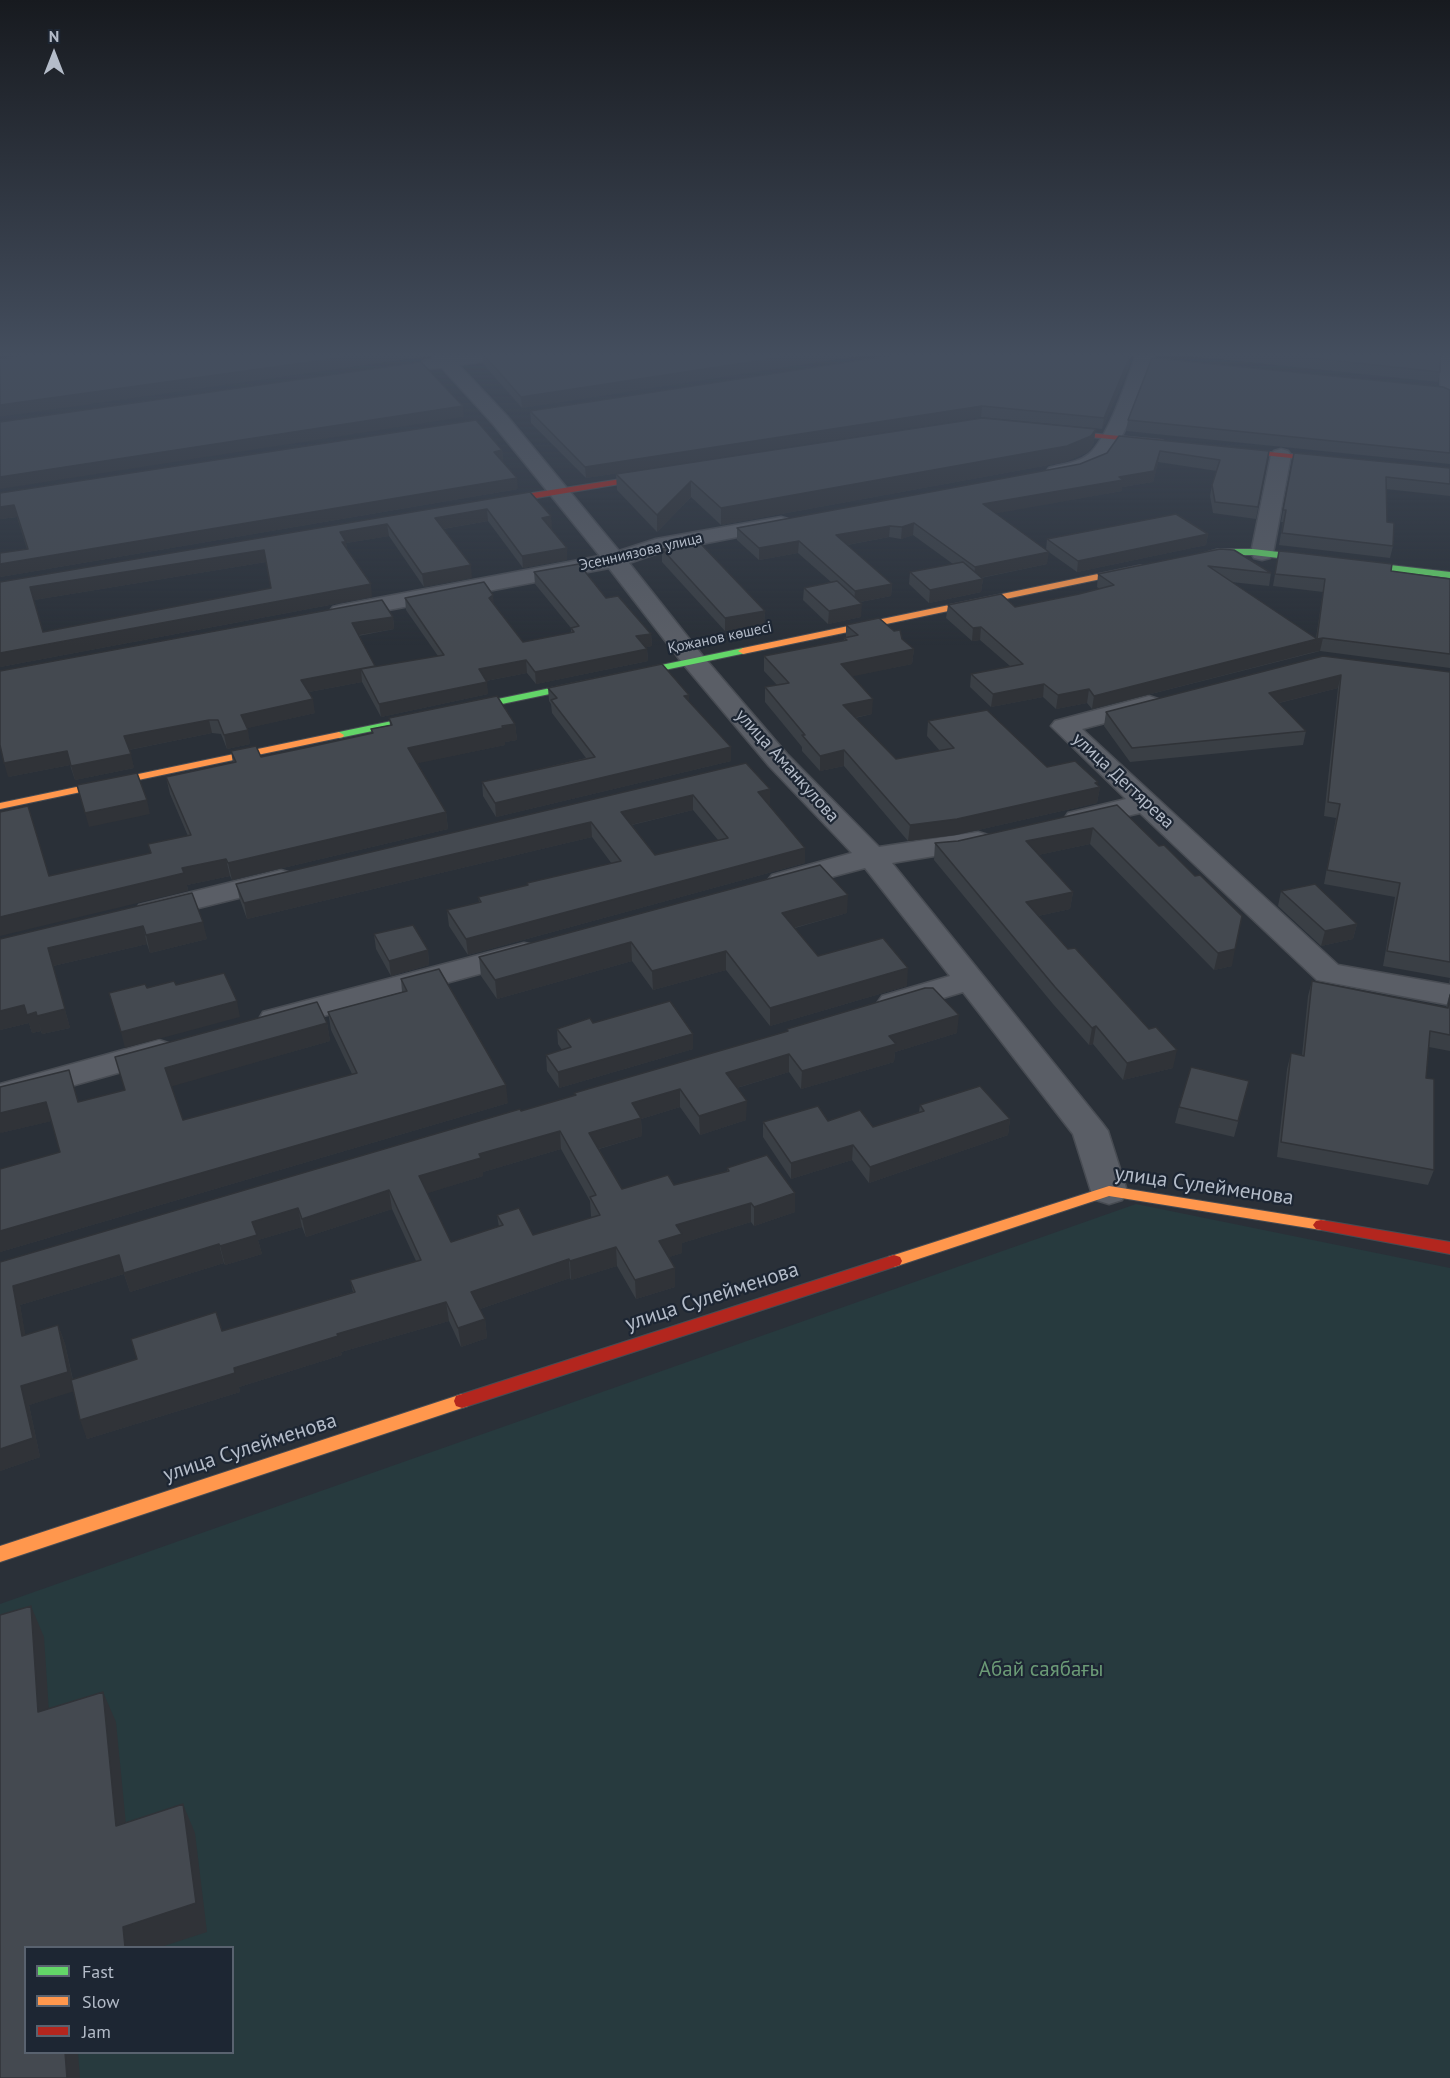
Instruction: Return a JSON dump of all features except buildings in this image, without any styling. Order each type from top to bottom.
[{"type":"street","name":"улица Аманкулова","points":[[526,452],[615,560],[693,660],[767,763],[872,857],[1090,1131],[1109,1191]]},
{"type":"street","points":[[1036,475],[1071,469],[1097,458],[1101,452]]},
{"type":"street","points":[[1252,452],[1348,462]]},
{"type":"street","points":[[1262,553],[1281,455]]},
{"type":"street","points":[[476,505],[675,473]]},
{"type":"street","name":"Эсенниязова улица","points":[[325,614],[615,560],[656,546],[806,518]]},
{"type":"street","points":[[1185,559],[1218,552],[1262,553],[1450,575]]},
{"type":"street","name":"Қожанов көшесі","points":[[0,806],[1150,566]]},
{"type":"street","name":"улица Дегтярева","points":[[1175,697],[1064,726],[1328,973],[1450,995]]},
{"type":"street","points":[[1046,826],[1146,803]]},
{"type":"street","points":[[757,888],[872,857],[956,846],[1001,836]]},
{"type":"street","points":[[128,916],[302,874]]},
{"type":"street","points":[[252,1026],[551,944]]},
{"type":"street","points":[[867,1011],[970,980]]},
{"type":"street","points":[[0,1095],[184,1044]]},
{"type":"street","name":"улица Сулейменова","points":[[0,1554],[352,1436],[1109,1191],[1450,1248]]},
{"type":"green space","name":"Абай саябағы","points":[[1136,1204],[1450,1268],[1450,2078],[0,2078],[0,1604]]},
{"type":"traffic: fast","points":[[1194,557],[1218,552],[1253,552],[1450,575]]},
{"type":"traffic: fast","points":[[339,735],[743,651]]},
{"type":"traffic: slow","points":[[743,651],[1141,568]]},
{"type":"traffic: slow","points":[[0,806],[339,735]]},
{"type":"traffic: slow","points":[[894,1261],[1109,1191],[1321,1225]]},
{"type":"traffic: slow","points":[[0,1554],[462,1401]]},
{"type":"traffic: jam","points":[[1253,452],[1338,461]]},
{"type":"traffic: jam","points":[[488,503],[659,475]]},
{"type":"traffic: jam","points":[[1321,1225],[1450,1248]]},
{"type":"traffic: jam","points":[[462,1401],[894,1261]]}]
